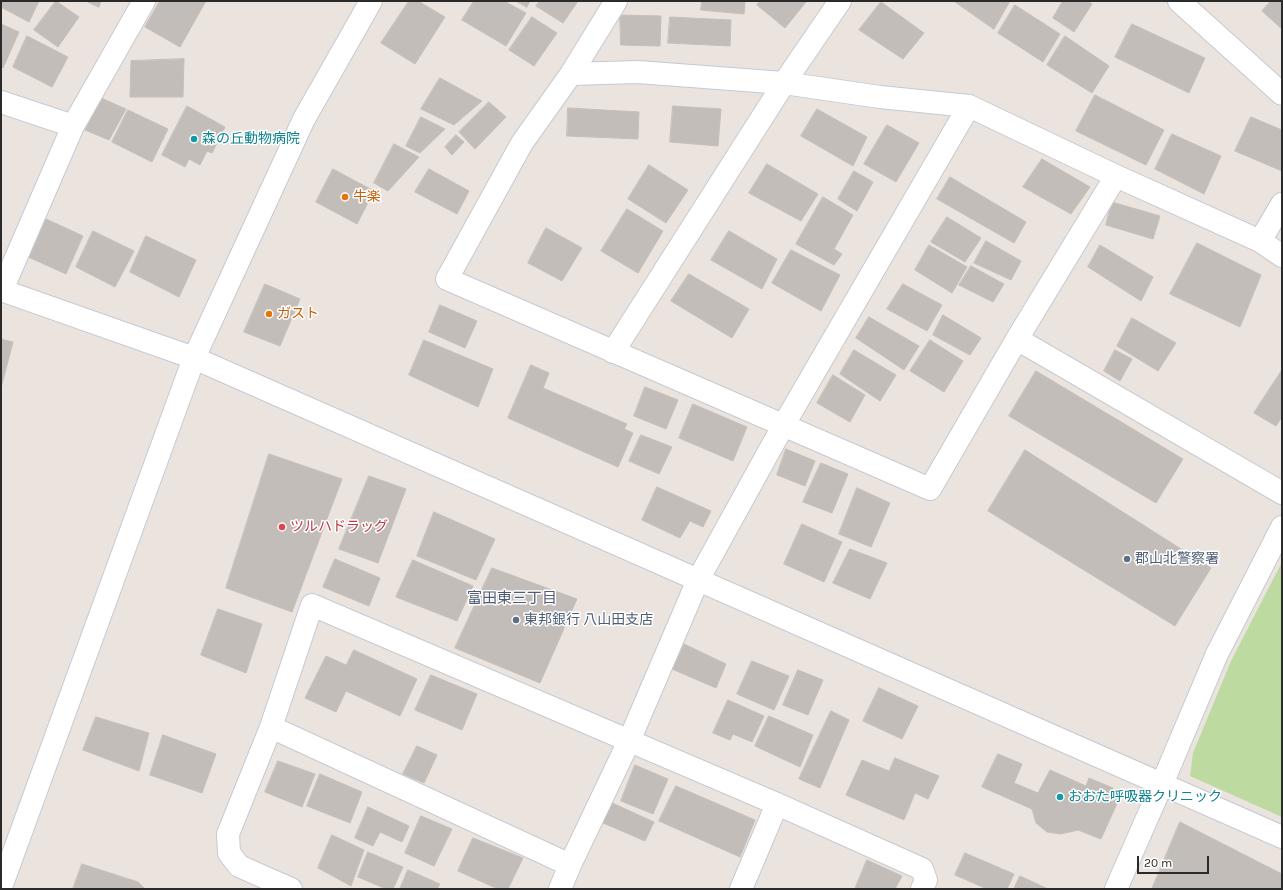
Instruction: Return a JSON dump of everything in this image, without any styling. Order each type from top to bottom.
[{"type":"street","points":[[144,1],[73,126],[1,290],[194,358],[1282,837]]},
{"type":"street","points":[[1,887],[194,358],[304,119],[371,1]]},
{"type":"street","points":[[616,1],[571,74],[522,142],[447,280],[930,489],[1017,339],[1116,176]]},
{"type":"street","points":[[614,352],[784,83],[840,1]]},
{"type":"street","points":[[1179,1],[1282,94]]},
{"type":"street","points":[[571,74],[638,72],[784,83],[880,97],[969,106],[1116,176],[1260,241],[1282,256]]},
{"type":"street","points":[[1,102],[73,126]]},
{"type":"street","points":[[560,889],[629,741],[698,580],[783,426],[969,106]]},
{"type":"street","points":[[1260,241],[1282,204]]},
{"type":"street","points":[[1017,339],[1282,493]]},
{"type":"street","points":[[1116,889],[1217,654],[1282,527]]},
{"type":"street","points":[[291,889],[239,866],[229,853],[228,834],[271,727],[312,605],[777,804],[922,869],[926,880],[922,889]]},
{"type":"street","points":[[271,727],[570,865]]},
{"type":"street","points":[[741,889],[777,804]]},
{"type":"green space","points":[[1282,562],[1282,817],[1190,776],[1193,753],[1231,661]]},
{"type":"building","points":[[1,1],[39,1],[29,22],[1,7]]},
{"type":"building","points":[[56,1],[79,17],[58,47],[34,30]]},
{"type":"building","points":[[86,1],[101,1],[99,7]]},
{"type":"building","points":[[160,1],[206,1],[180,47],[145,27]]},
{"type":"building","points":[[409,1],[418,1],[445,17],[415,64],[381,43]]},
{"type":"building","points":[[474,1],[504,1],[526,13],[506,46],[462,20]]},
{"type":"building","points":[[516,1],[530,1],[527,7]]},
{"type":"building","points":[[540,1],[578,1],[563,23],[536,6]]},
{"type":"building","points":[[702,1],[745,1],[744,14],[701,10]]},
{"type":"building","points":[[760,1],[806,2],[785,28],[757,5]]},
{"type":"building","points":[[954,1],[1010,1],[994,29]]},
{"type":"building","points":[[1063,1],[1087,1],[1092,4],[1074,32],[1053,18]]},
{"type":"building","points":[[1271,1],[1282,1],[1282,29],[1262,11]]},
{"type":"building","points":[[881,2],[924,33],[903,59],[859,30]]},
{"type":"building","points":[[1015,5],[1060,34],[1043,62],[998,33]]},
{"type":"building","points":[[620,15],[661,16],[660,46],[621,45]]},
{"type":"building","points":[[532,17],[557,33],[534,66],[509,50]]},
{"type":"building","points":[[670,17],[731,20],[730,46],[668,43]]},
{"type":"building","points":[[1,24],[19,32],[3,68],[1,66]]},
{"type":"building","points":[[1132,24],[1205,58],[1189,93],[1115,57]]},
{"type":"building","points":[[27,36],[68,57],[52,87],[13,67]]},
{"type":"building","points":[[1065,36],[1109,66],[1092,93],[1047,65]]},
{"type":"building","points":[[184,59],[183,97],[130,97],[131,61]]},
{"type":"building","points":[[440,78],[482,101],[454,125],[421,109]]},
{"type":"building","points":[[1095,95],[1164,130],[1146,165],[1076,131]]},
{"type":"building","points":[[101,98],[126,109],[109,140],[85,130]]},
{"type":"building","points":[[489,102],[506,117],[475,149],[459,132]]},
{"type":"building","name":"森の丘動物病院","points":[[187,106],[225,127],[212,153],[207,151],[200,165],[189,159],[185,167],[162,155]]},
{"type":"building","points":[[673,106],[721,109],[718,146],[670,142]]},
{"type":"building","points":[[568,108],[639,112],[638,139],[567,136]]},
{"type":"building","points":[[817,109],[867,137],[853,166],[801,136]]},
{"type":"building","points":[[128,110],[168,129],[152,162],[112,142]]},
{"type":"building","points":[[421,117],[445,129],[420,153],[406,146]]},
{"type":"building","points":[[1251,117],[1282,130],[1282,171],[1235,151]]},
{"type":"building","points":[[887,125],[919,143],[896,182],[864,164]]},
{"type":"building","points":[[1172,134],[1221,156],[1204,194],[1155,169]]},
{"type":"building","points":[[456,135],[464,142],[452,155],[445,147]]},
{"type":"building","points":[[394,144],[419,157],[388,191],[374,183]]},
{"type":"building","points":[[1042,159],[1090,187],[1071,214],[1023,187]]},
{"type":"building","points":[[767,164],[818,194],[801,221],[749,193]]},
{"type":"building","points":[[649,165],[688,190],[666,223],[628,199]]},
{"type":"building","name":"牛楽","points":[[333,169],[374,191],[357,224],[316,202]]},
{"type":"building","points":[[429,169],[469,191],[457,214],[415,192]]},
{"type":"building","points":[[854,171],[873,182],[857,211],[838,199]]},
{"type":"building","points":[[950,177],[1026,222],[1014,243],[937,199]]},
{"type":"building","points":[[823,197],[853,215],[834,249],[842,254],[834,265],[796,244]]},
{"type":"building","points":[[1112,202],[1160,216],[1153,239],[1106,225]]},
{"type":"building","points":[[627,209],[663,231],[638,273],[601,251]]},
{"type":"building","points":[[947,217],[981,238],[965,262],[931,242]]},
{"type":"building","points":[[44,218],[83,236],[66,274],[26,256]]},
{"type":"building","points":[[546,228],[582,248],[562,281],[528,263]]},
{"type":"building","points":[[93,231],[134,251],[115,287],[76,267]]},
{"type":"building","points":[[729,231],[777,259],[762,289],[711,260]]},
{"type":"building","points":[[146,236],[196,260],[179,297],[130,272]]},
{"type":"building","points":[[986,241],[1021,261],[1011,280],[974,263]]},
{"type":"building","points":[[1197,243],[1261,275],[1240,327],[1170,294]]},
{"type":"building","points":[[929,245],[967,267],[952,293],[915,270]]},
{"type":"building","points":[[1100,245],[1153,277],[1141,301],[1088,267]]},
{"type":"building","points":[[791,250],[840,275],[821,311],[772,283]]},
{"type":"building","points":[[971,266],[1004,284],[993,302],[959,285]]},
{"type":"building","points":[[689,274],[749,309],[732,338],[671,301]]},
{"type":"building","points":[[265,284],[300,299],[280,346],[244,332]]},
{"type":"building","points":[[903,284],[942,305],[927,331],[887,309]]},
{"type":"building","points":[[440,305],[477,321],[465,348],[429,332]]},
{"type":"building","points":[[943,315],[981,338],[970,355],[933,335]]},
{"type":"building","points":[[869,317],[919,346],[904,370],[856,338]]},
{"type":"building","points":[[1132,318],[1176,343],[1158,371],[1117,346]]},
{"type":"building","points":[[1,339],[13,342],[1,388]]},
{"type":"building","points":[[424,340],[493,369],[478,407],[409,375]]},
{"type":"building","points":[[930,340],[963,361],[944,392],[910,371]]},
{"type":"building","points":[[854,350],[896,375],[880,401],[840,374]]},
{"type":"building","points":[[1115,350],[1132,359],[1120,381],[1104,371]]},
{"type":"building","points":[[531,365],[549,373],[543,388],[627,424],[624,429],[633,433],[618,467],[508,418]]},
{"type":"building","points":[[1282,370],[1282,417],[1276,426],[1254,413]]},
{"type":"building","points":[[1036,371],[1183,459],[1156,503],[1009,416]]},
{"type":"building","points":[[833,375],[865,395],[850,422],[817,403]]},
{"type":"building","points":[[645,387],[678,400],[666,429],[634,416]]},
{"type":"building","points":[[693,404],[747,427],[733,461],[679,438]]},
{"type":"building","points":[[641,435],[672,447],[659,474],[629,461]]},
{"type":"building","points":[[786,449],[815,461],[805,486],[777,475]]},
{"type":"building","points":[[1025,450],[1211,568],[1175,626],[988,511]]},
{"type":"building","points":[[269,454],[342,479],[292,612],[226,588]]},
{"type":"building","points":[[821,463],[848,474],[832,513],[803,502]]},
{"type":"building","points":[[369,476],[406,489],[378,563],[339,549]]},
{"type":"building","points":[[657,487],[711,511],[703,527],[690,521],[680,538],[642,520]]},
{"type":"building","points":[[857,488],[890,503],[871,547],[839,534]]},
{"type":"building","points":[[434,512],[495,539],[476,580],[417,556]]},
{"type":"building","points":[[802,524],[842,542],[824,582],[784,564]]},
{"type":"building","points":[[850,549],[887,563],[870,599],[833,583]]},
{"type":"building","points":[[335,559],[380,578],[369,606],[323,587]]},
{"type":"building","points":[[413,560],[473,586],[457,621],[396,597]]},
{"type":"building","points":[[492,568],[577,599],[540,683],[455,648]]},
{"type":"building","points":[[218,609],[262,624],[246,673],[201,655]]},
{"type":"building","points":[[684,644],[726,664],[716,688],[672,669]]},
{"type":"building","points":[[354,650],[417,679],[400,716],[346,691],[336,712],[305,698],[326,656],[346,665]]},
{"type":"building","points":[[752,661],[789,676],[774,710],[737,694]]},
{"type":"building","points":[[798,670],[823,680],[808,715],[783,705]]},
{"type":"building","points":[[431,675],[477,694],[462,730],[415,710]]},
{"type":"building","points":[[879,688],[918,706],[902,739],[863,721]]},
{"type":"building","points":[[728,700],[764,716],[752,742],[733,734],[730,740],[713,733]]},
{"type":"building","points":[[831,711],[849,720],[820,788],[799,779]]},
{"type":"building","points":[[769,716],[813,735],[800,767],[755,746]]},
{"type":"building","points":[[96,717],[149,733],[139,771],[83,750]]},
{"type":"building","points":[[163,735],[216,754],[202,793],[150,775]]},
{"type":"building","points":[[417,746],[437,755],[424,783],[403,774]]},
{"type":"building","name":"おおた呼吸器クリニック","points":[[998,754],[1022,764],[1014,783],[1038,793],[1050,770],[1086,786],[1089,778],[1113,788],[1110,796],[1119,799],[1101,839],[1078,830],[1061,834],[1047,832],[1036,823],[1032,809],[982,787]]},
{"type":"building","points":[[895,758],[939,776],[928,799],[915,793],[904,820],[846,795],[862,760],[889,771]]},
{"type":"building","points":[[278,761],[315,774],[302,807],[265,792]]},
{"type":"building","points":[[635,765],[668,779],[653,814],[621,801]]},
{"type":"building","points":[[320,774],[362,792],[350,823],[307,806]]},
{"type":"building","points":[[676,786],[755,820],[740,857],[659,821]]},
{"type":"building","points":[[610,802],[654,822],[645,841],[601,822]]},
{"type":"building","points":[[368,807],[409,826],[402,842],[380,832],[373,846],[355,838]]},
{"type":"building","points":[[421,816],[452,829],[434,866],[405,853]]},
{"type":"building","points":[[1180,822],[1282,874],[1282,889],[1152,889]]},
{"type":"building","points":[[332,835],[364,850],[351,886],[318,868]]},
{"type":"building","points":[[473,838],[523,858],[508,889],[498,889],[458,871]]},
{"type":"building","points":[[368,852],[403,867],[393,889],[386,889],[358,877]]},
{"type":"building","points":[[965,853],[1014,874],[1007,889],[987,889],[955,875]]},
{"type":"building","points":[[867,860],[902,876],[895,889],[855,889]]},
{"type":"building","points":[[82,864],[138,882],[145,889],[73,889]]},
{"type":"building","points":[[408,870],[440,884],[437,889],[400,889]]},
{"type":"building","points":[[1020,876],[1048,889],[1014,889]]},
{"type":"place","name":"森の丘動物病院","points":[[194,139]]},
{"type":"place","name":"牛楽","points":[[345,197]]},
{"type":"place","name":"ガスト","points":[[269,314]]},
{"type":"place","name":"ツルハドラッグ","points":[[282,527]]},
{"type":"place","name":"郡山北警察署","points":[[1127,559]]},
{"type":"place","name":"東邦銀行 八山田支店","points":[[516,620]]},
{"type":"place","name":"おおた呼吸器クリニック","points":[[1060,797]]},
{"type":"district","name":"富田東三丁目","points":[[512,599]]}]
